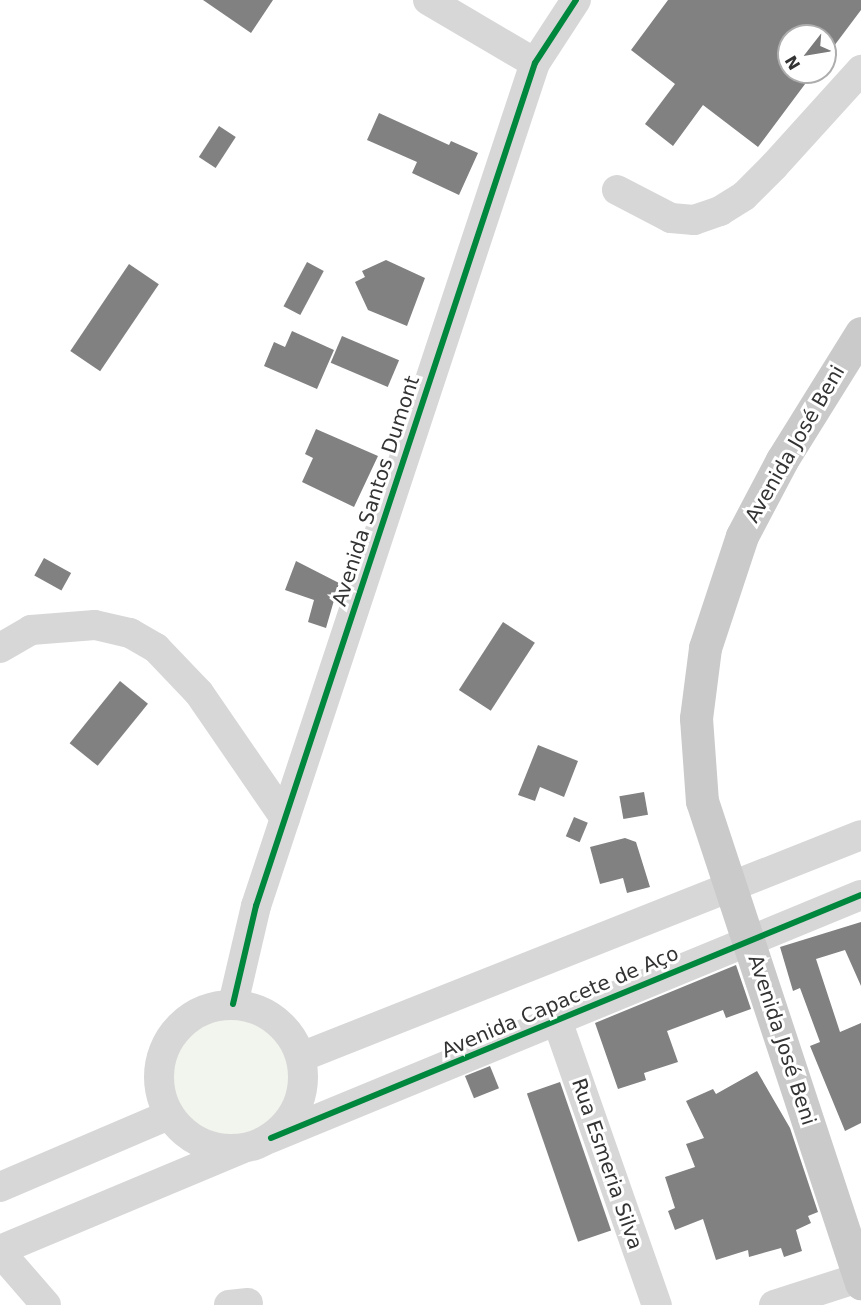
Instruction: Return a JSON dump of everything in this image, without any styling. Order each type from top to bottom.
[{"type":"main road","name":"Avenida José Beni","points":[[860,1279],[702,801],[696,718],[705,648],[742,537],[782,460],[861,333]]},
{"type":"street","points":[[428,0],[535,63]]},
{"type":"street","name":"Avenida Santos Dumont","points":[[233,1004],[256,906],[535,63],[576,0]]},
{"type":"street","points":[[617,190],[671,218],[694,220],[720,211],[744,196],[774,166],[861,70]]},
{"type":"street","points":[[0,648],[31,630],[95,626],[130,633],[156,648],[199,693],[285,818]]},
{"type":"street","name":"Avenida Capacete de Aço","points":[[301,1057],[861,835]]},
{"type":"street","name":"Avenida Capacete de Aço","points":[[271,1137],[558,1023],[749,939],[861,895]]},
{"type":"street","points":[[46,1305],[0,1251],[271,1137],[288,1122],[299,1102],[303,1080],[301,1057],[291,1036],[276,1019],[255,1008],[233,1004],[210,1006],[190,1016],[173,1031],[162,1051],[158,1074],[161,1096],[169,1115],[201,1143],[221,1149],[242,1149]]},
{"type":"street","name":"Rua Esmeria Silva","points":[[558,1023],[657,1305]]},
{"type":"street","points":[[0,1187],[169,1115]]},
{"type":"street","points":[[774,1305],[860,1279]]},
{"type":"shaded area","points":[[231,1012],[255,1017],[276,1031],[290,1052],[295,1076],[290,1100],[276,1121],[255,1135],[231,1140],[207,1135],[186,1121],[172,1100],[167,1076],[172,1052],[186,1031],[207,1017]]},
{"type":"building","points":[[203,0],[273,0],[251,33]]},
{"type":"building","points":[[668,0],[861,0],[861,10],[837,42],[837,24],[777,24],[777,84],[805,84],[758,147],[703,105],[673,146],[645,124],[675,84],[631,50]]},
{"type":"building","points":[[379,113],[449,145],[451,141],[478,153],[459,195],[412,173],[417,162],[367,140]]},
{"type":"building","points":[[219,126],[236,137],[216,168],[199,157]]},
{"type":"building","points":[[386,260],[425,278],[407,326],[368,310],[355,282],[365,277],[362,271]]},
{"type":"building","points":[[307,262],[324,271],[300,315],[284,306]]},
{"type":"building","points":[[129,264],[159,284],[100,371],[70,351]]},
{"type":"building","points":[[292,331],[334,350],[317,389],[264,366],[274,342],[285,347]]},
{"type":"building","points":[[342,336],[399,360],[388,387],[331,363]]},
{"type":"building","points":[[316,429],[378,456],[354,507],[302,482],[313,458],[305,454]]},
{"type":"building","points":[[44,558],[71,573],[61,591],[34,575]]},
{"type":"building","points":[[296,561],[339,583],[326,628],[308,622],[314,600],[285,590]]},
{"type":"building","points":[[503,622],[535,643],[491,711],[459,690]]},
{"type":"building","points":[[120,681],[148,704],[98,766],[70,743]]},
{"type":"building","points":[[538,745],[578,761],[564,797],[540,787],[535,801],[518,795]]},
{"type":"building","points":[[644,792],[648,815],[623,819],[619,796]]},
{"type":"building","points":[[574,817],[588,823],[580,842],[566,836]]},
{"type":"building","points":[[625,838],[636,842],[650,887],[627,893],[623,878],[600,884],[590,847]]},
{"type":"building","points":[[861,922],[861,986],[845,950],[816,959],[840,1032],[861,1023],[861,1123],[845,1131],[810,1046],[820,1042],[800,988],[793,991],[780,947]]},
{"type":"building","points":[[736,965],[751,1009],[726,1018],[723,1010],[667,1031],[678,1062],[644,1073],[646,1080],[618,1089],[595,1023]]},
{"type":"building","points":[[490,1066],[499,1088],[474,1098],[465,1076]]},
{"type":"building","points":[[757,1071],[790,1128],[818,1212],[808,1216],[811,1223],[796,1230],[802,1251],[784,1257],[781,1248],[749,1257],[748,1250],[716,1260],[703,1219],[675,1230],[668,1211],[675,1208],[665,1177],[695,1167],[686,1144],[704,1138],[686,1101],[713,1089],[716,1094]]},
{"type":"building","points":[[560,1082],[611,1230],[578,1242],[527,1093]]},
{"type":"cycle path","points":[[233,1004],[256,906],[535,63],[576,0]]},
{"type":"cycle path","points":[[271,1138],[861,895]]}]
